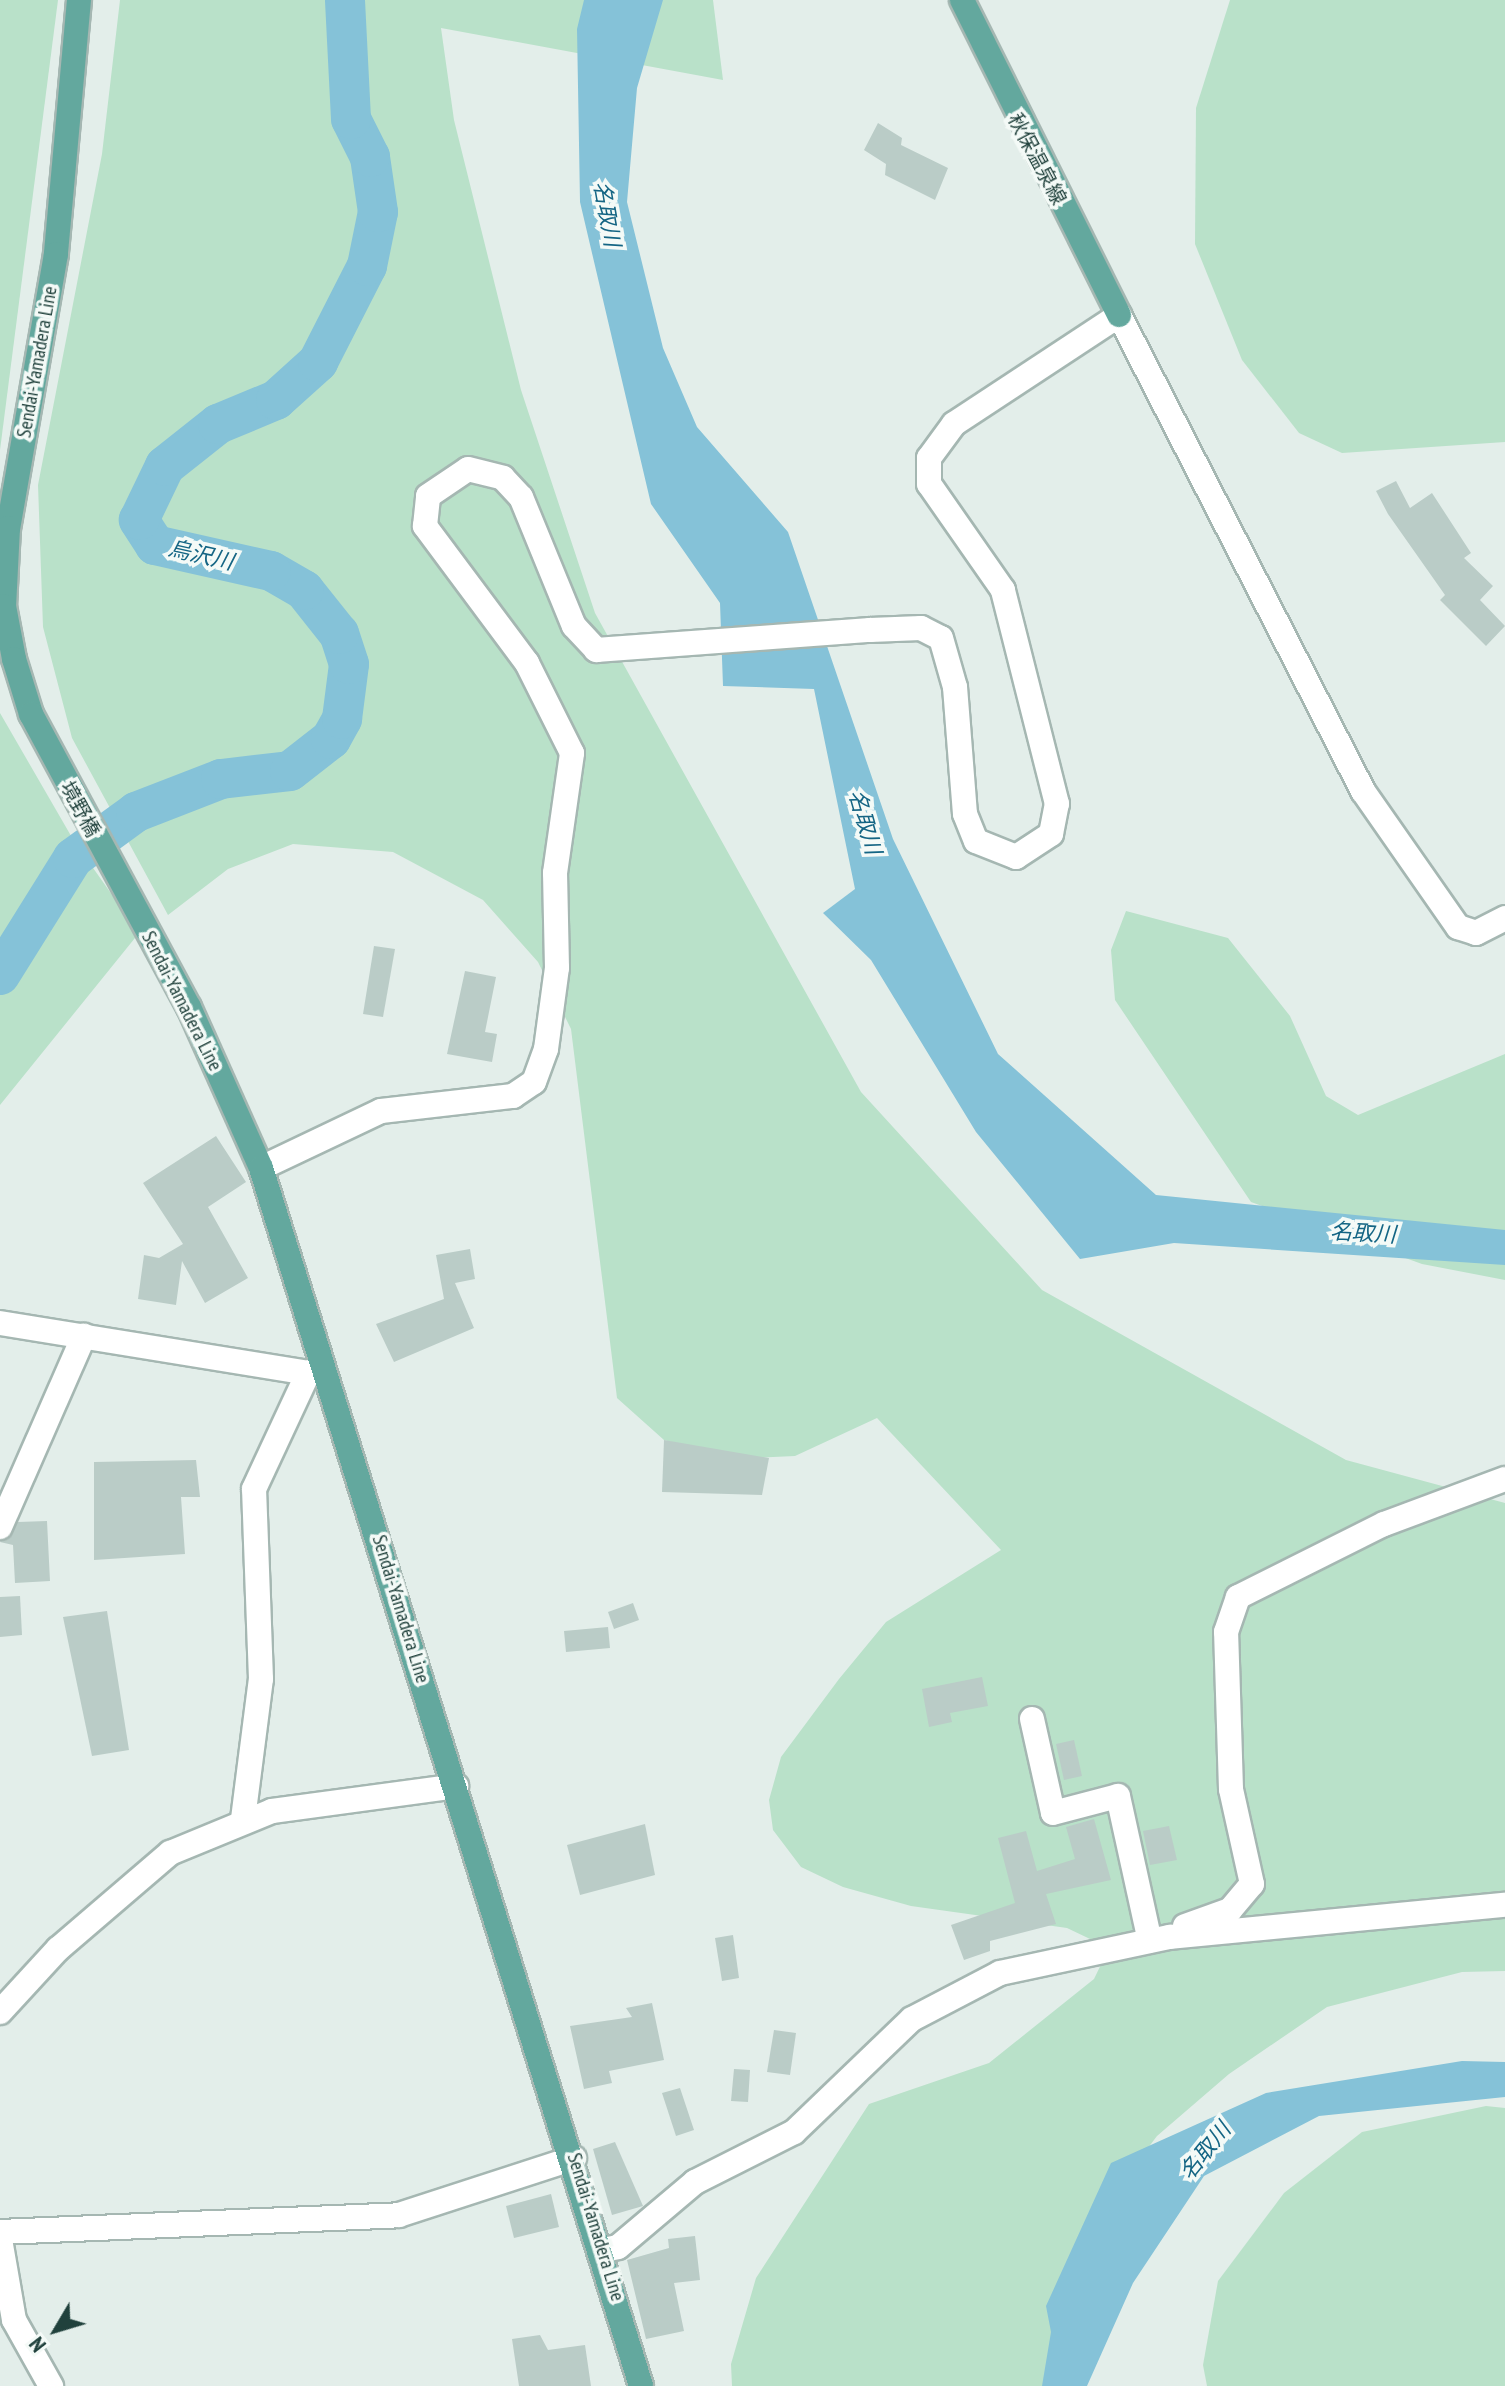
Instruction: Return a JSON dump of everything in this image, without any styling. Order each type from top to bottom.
[{"type":"main road","name":"Sendai-Yamadera Line","points":[[55,764],[31,714],[4,606],[8,528],[56,254],[79,0]]},
{"type":"main road","name":"秋保温泉線","points":[[962,0],[1119,315]]},
{"type":"main road","name":"境野橋","points":[[55,764],[105,855]]},
{"type":"main road","name":"Sendai-Yamadera Line","points":[[105,855],[189,1007],[261,1168],[316,1370],[456,1786],[603,2250],[641,2386]]},
{"type":"street","points":[[261,1168],[381,1111],[513,1096],[534,1082],[546,1049],[557,968],[555,873],[572,753],[527,663],[425,526],[428,496],[468,469],[503,478],[521,497],[585,642],[612,654],[870,630],[921,628],[941,638],[955,687],[965,814],[976,841],[1016,857],[1033,851],[1051,834],[1057,804],[1016,630],[1003,590],[929,484],[929,458],[954,424],[1119,315],[1363,791],[1458,927],[1476,933],[1505,918]]},
{"type":"street","points":[[0,1323],[316,1370],[254,1489],[261,1679],[243,1819]]},
{"type":"street","points":[[0,1527],[84,1336]]},
{"type":"street","points":[[1160,1939],[1230,1910],[1252,1884],[1231,1789],[1226,1632],[1238,1597],[1384,1524],[1505,1479]]},
{"type":"street","points":[[1032,1719],[1053,1813],[1118,1796],[1160,1939]]},
{"type":"street","points":[[0,2012],[58,1949],[170,1853],[243,1819],[456,1786]]},
{"type":"street","points":[[603,2250],[618,2247],[695,2182],[794,2132],[912,2019],[960,1992],[1058,1957],[1160,1939],[1505,1905]]},
{"type":"street","points":[[0,2232],[399,2215],[574,2158]]},
{"type":"street","points":[[0,2239],[14,2320],[51,2386]]},
{"type":"green space","points":[[0,0],[58,0],[0,450]]},
{"type":"green space","points":[[120,0],[713,0],[723,80],[441,28],[454,120],[521,390],[595,613],[861,1092],[1042,1290],[1346,1460],[1505,1503],[1505,1971],[1462,1972],[1327,2007],[1229,2074],[1157,2136],[1110,2198],[1055,2386],[732,2386],[731,2364],[756,2278],[869,2104],[989,2063],[1094,1979],[1109,1948],[1067,1928],[911,1906],[843,1887],[801,1867],[773,1830],[769,1800],[781,1757],[839,1679],[886,1622],[1001,1550],[877,1418],[795,1456],[732,1459],[664,1440],[617,1398],[571,1029],[538,962],[483,900],[393,852],[293,844],[228,869],[168,915],[72,738],[43,627],[38,485],[102,154]]},
{"type":"green space","points":[[1230,0],[1505,0],[1505,442],[1342,453],[1299,433],[1242,360],[1195,244],[1196,108]]},
{"type":"green space","points":[[0,713],[74,841],[139,933],[0,1105]]},
{"type":"green space","points":[[1126,911],[1228,938],[1290,1016],[1326,1096],[1358,1115],[1505,1054],[1505,1280],[1422,1264],[1251,1202],[1115,1000],[1111,950]]},
{"type":"green space","points":[[1486,2106],[1505,2108],[1505,2386],[1207,2386],[1203,2365],[1218,2281],[1284,2193],[1362,2132]]},
{"type":"water","name":"名取川","points":[[584,0],[663,0],[637,88],[627,202],[663,348],[697,427],[788,532],[893,839],[998,1054],[1156,1195],[1505,1230],[1505,1265],[1174,1243],[1080,1259],[976,1132],[871,960],[823,913],[855,889],[814,689],[723,686],[720,603],[651,504],[580,202],[577,29]]},
{"type":"water","name":"名取川","points":[[1462,2061],[1505,2062],[1505,2097],[1319,2116],[1204,2176],[1133,2283],[1087,2386],[1042,2386],[1051,2332],[1046,2306],[1111,2163],[1266,2093]]},
{"type":"building","points":[[878,123],[902,138],[901,145],[948,168],[935,200],[885,175],[886,164],[864,150]]},
{"type":"building","points":[[1396,481],[1410,508],[1432,493],[1471,553],[1464,558],[1493,586],[1480,600],[1505,626],[1486,646],[1440,600],[1445,595],[1388,514],[1376,491]]},
{"type":"building","points":[[374,946],[395,949],[383,1017],[363,1014]]},
{"type":"building","points":[[465,971],[496,977],[485,1032],[497,1034],[492,1062],[447,1054]]},
{"type":"building","points":[[216,1136],[246,1182],[208,1207],[248,1278],[205,1303],[182,1261],[176,1305],[138,1299],[144,1255],[159,1258],[183,1244],[143,1183]]},
{"type":"building","points":[[470,1249],[475,1279],[455,1283],[474,1328],[394,1362],[376,1324],[444,1299],[436,1255]]},
{"type":"building","points":[[664,1440],[769,1458],[762,1495],[662,1492]]},
{"type":"building","points":[[196,1460],[200,1497],[181,1497],[185,1554],[94,1560],[94,1462]]},
{"type":"building","points":[[47,1521],[50,1581],[15,1583],[13,1545],[0,1542],[18,1522]]},
{"type":"building","points":[[20,1596],[22,1635],[0,1637],[0,1597]]},
{"type":"building","points":[[633,1603],[639,1620],[614,1629],[608,1612]]},
{"type":"building","points":[[107,1611],[129,1750],[92,1756],[63,1617]]},
{"type":"building","points":[[608,1627],[610,1648],[566,1652],[564,1631]]},
{"type":"building","points":[[982,1677],[988,1706],[950,1713],[952,1722],[929,1727],[922,1689]]},
{"type":"building","points":[[1074,1740],[1082,1776],[1064,1780],[1056,1744]]},
{"type":"building","points":[[1094,1819],[1111,1880],[1046,1894],[1056,1924],[990,1941],[990,1951],[964,1960],[951,1925],[1015,1903],[998,1838],[1026,1831],[1037,1871],[1075,1859],[1066,1827]]},
{"type":"building","points":[[645,1824],[655,1875],[580,1895],[567,1845]]},
{"type":"building","points":[[1169,1826],[1177,1860],[1150,1865],[1143,1831]]},
{"type":"building","points":[[733,1935],[739,1978],[722,1981],[715,1938]]},
{"type":"building","points":[[652,2003],[664,2060],[609,2071],[612,2083],[584,2089],[570,2026],[632,2017],[626,2008]]},
{"type":"building","points":[[774,2030],[796,2033],[790,2075],[767,2072]]},
{"type":"building","points":[[734,2069],[750,2070],[748,2102],[731,2101]]},
{"type":"building","points":[[680,2088],[694,2130],[676,2136],[662,2093]]},
{"type":"building","points":[[615,2142],[643,2206],[612,2215],[593,2149]]},
{"type":"building","points":[[551,2194],[559,2227],[514,2238],[506,2206]]},
{"type":"building","points":[[695,2236],[700,2280],[674,2283],[684,2331],[646,2339],[627,2260],[669,2248],[668,2239]]},
{"type":"building","points":[[540,2335],[548,2350],[585,2345],[591,2386],[519,2386],[512,2339]]},
{"type":"waterway","name":"烏沢川","points":[[0,975],[73,858],[136,812],[221,779],[290,771],[331,739],[342,719],[349,664],[339,634],[304,590],[271,571],[155,545],[139,520],[165,466],[218,424],[276,400],[318,362],[367,266],[378,212],[370,157],[351,119],[345,0]]}]
